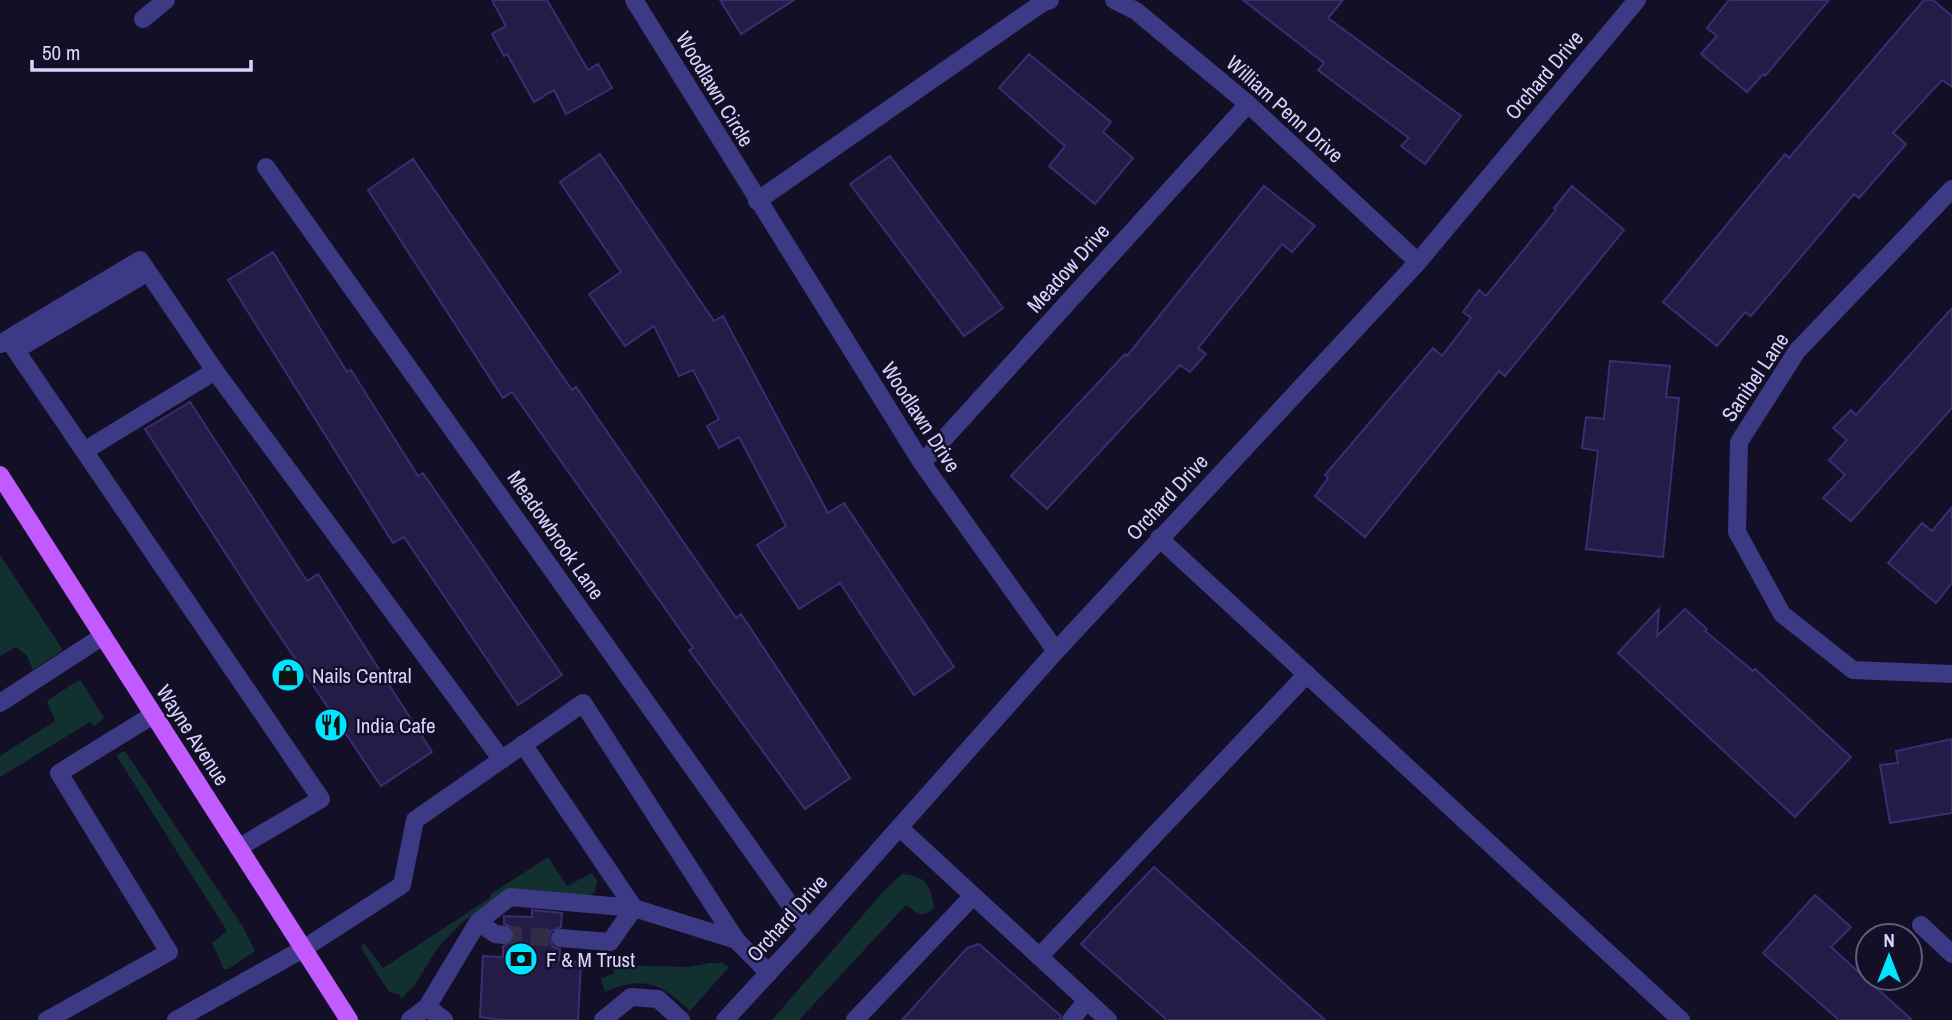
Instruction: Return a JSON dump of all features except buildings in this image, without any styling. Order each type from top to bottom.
[{"type":"main road","name":"Wayne Avenue","points":[[0,475],[349,1020]]},
{"type":"street","points":[[143,19],[166,0]]},
{"type":"street","name":"Woodlawn Circle","points":[[634,0],[757,201]]},
{"type":"street","points":[[757,201],[1050,0]]},
{"type":"street","name":"William Penn Drive","points":[[1114,0],[1136,10],[1248,104],[1418,262]]},
{"type":"street","name":"Orchard Drive","points":[[725,1020],[1159,538],[1418,262],[1637,0]]},
{"type":"street","name":"Meadow Drive","points":[[922,463],[1248,104]]},
{"type":"street","name":"Meadowbrook Lane","points":[[265,167],[808,930]]},
{"type":"street","name":"Sanibel Lane","points":[[1952,188],[1797,351],[1739,442],[1737,531],[1782,614],[1853,670],[1952,674]]},
{"type":"street","name":"Woodlawn Drive","points":[[757,201],[922,463],[1056,651]]},
{"type":"street","points":[[238,848],[321,799],[8,344],[148,272],[215,371],[502,760]]},
{"type":"street","points":[[84,451],[215,371]]},
{"type":"street","points":[[1159,538],[1681,1020]]},
{"type":"street","points":[[0,703],[103,636]]},
{"type":"street","points":[[1039,957],[1307,674]]},
{"type":"street","points":[[176,1020],[303,949],[402,885],[415,820],[583,703],[736,940],[769,973]]},
{"type":"street","points":[[47,1020],[169,952],[59,773],[153,715]]},
{"type":"street","points":[[523,744],[634,908]]},
{"type":"street","points":[[900,828],[1108,1020]]},
{"type":"street","points":[[855,1020],[973,896]]},
{"type":"street","points":[[410,1020],[427,1007],[478,922],[510,897],[634,908],[736,940]]},
{"type":"street","points":[[560,938],[610,942],[634,908]]},
{"type":"street","points":[[478,922],[495,934],[504,935]]},
{"type":"street","points":[[1924,928],[1952,954]]},
{"type":"street","points":[[604,1020],[631,998],[659,999],[681,1020]]},
{"type":"street","points":[[1071,1020],[1087,1000]]},
{"type":"street","points":[[427,1007],[444,1020]]},
{"type":"green space","points":[[0,555],[63,650],[33,670],[27,656],[16,647],[0,656]]},
{"type":"green space","points":[[81,681],[104,718],[95,726],[90,722],[0,777],[0,756],[55,721],[47,701]]},
{"type":"green space","points":[[125,751],[243,927],[255,951],[228,969],[224,969],[212,943],[227,931],[116,755]]},
{"type":"green space","points":[[548,857],[567,886],[592,873],[597,880],[595,892],[589,897],[499,895],[459,925],[437,949],[414,986],[401,999],[400,995],[389,992],[361,948],[364,943],[383,968]]},
{"type":"green space","points":[[902,874],[917,877],[925,883],[931,893],[934,907],[923,914],[906,905],[799,1020],[772,1020],[884,891]]},
{"type":"green space","points":[[722,963],[729,967],[690,1011],[670,994],[651,985],[630,984],[605,992],[601,979],[614,973],[612,965],[690,967]]},
{"type":"tunnel","points":[[504,935],[560,938]]},
{"type":"place","name":"Nails Central","points":[[288,675]]},
{"type":"place","name":"India Cafe","points":[[331,725]]},
{"type":"place","name":"F & M Trust","points":[[521,959]]}]
